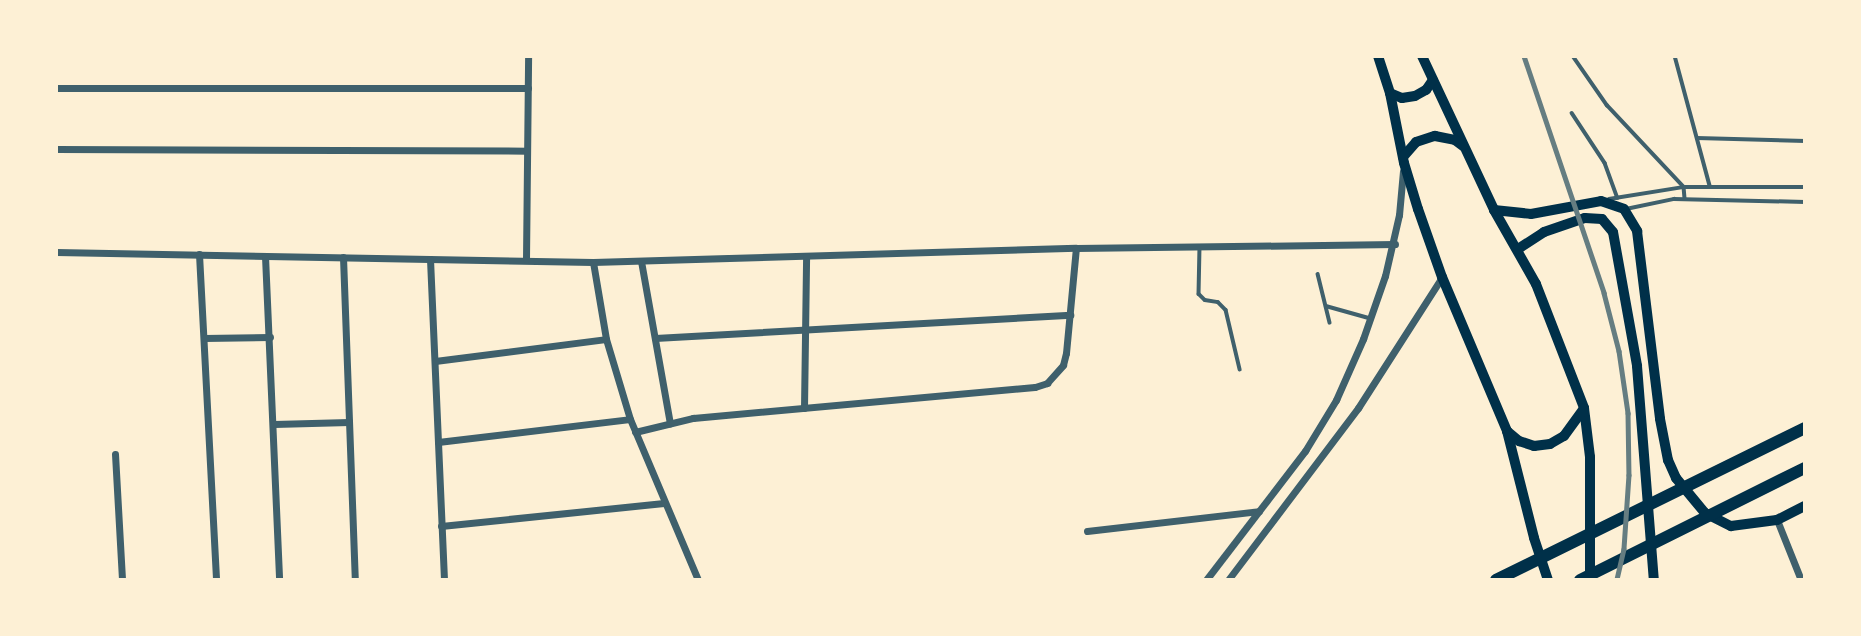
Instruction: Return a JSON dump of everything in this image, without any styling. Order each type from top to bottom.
[{"type":"highway","points":[[1496,580],[1805,428]]},
{"type":"highway","points":[[1580,580],[1805,468]]},
{"type":"main road","points":[[1378,56],[1390,93],[1404,160],[1442,277],[1507,431],[1534,538],[1548,580]]},
{"type":"main road","points":[[1422,56],[1494,210],[1518,249],[1553,323],[1584,408],[1590,457],[1590,580]]},
{"type":"main road","points":[[1390,93],[1402,98],[1415,96],[1426,90],[1433,80]]},
{"type":"main road","points":[[1404,160],[1416,142],[1435,135],[1455,140],[1463,146]]},
{"type":"main road","points":[[1494,210],[1531,214],[1601,201],[1624,209],[1637,231],[1660,419],[1668,460],[1676,478],[1705,513],[1731,526],[1777,520],[1805,506]]},
{"type":"main road","points":[[1609,225],[1624,209]]},
{"type":"main road","points":[[1518,249],[1544,232],[1586,218],[1602,219],[1613,232],[1637,366],[1654,580]]},
{"type":"main road","points":[[1507,431],[1519,441],[1534,446],[1550,444],[1564,436],[1584,408]]},
{"type":"street","points":[[526,259],[528,56]]},
{"type":"street","points":[[56,88],[528,88]]},
{"type":"street","points":[[56,149],[527,151]]},
{"type":"street","points":[[1206,580],[1306,451],[1336,400],[1371,319],[1395,244],[1404,160]]},
{"type":"street","points":[[56,252],[640,261],[1076,248],[1395,244]]},
{"type":"street","points":[[635,432],[693,418],[1035,387],[1056,375],[1066,353],[1076,248]]},
{"type":"street","points":[[199,254],[216,580]]},
{"type":"street","points":[[265,256],[279,580]]},
{"type":"street","points":[[804,408],[806,256]]},
{"type":"street","points":[[343,257],[355,580]]},
{"type":"street","points":[[430,259],[444,580]]},
{"type":"street","points":[[593,261],[606,339],[630,419],[698,580]]},
{"type":"street","points":[[640,261],[670,423]]},
{"type":"street","points":[[1228,580],[1358,408],[1442,277]]},
{"type":"street","points":[[654,338],[1070,315]]},
{"type":"street","points":[[204,338],[270,337]]},
{"type":"street","points":[[435,362],[606,339]]},
{"type":"street","points":[[438,442],[630,419]]},
{"type":"street","points":[[274,424],[349,422]]},
{"type":"street","points":[[115,454],[122,580]]},
{"type":"street","points":[[441,526],[664,503]]},
{"type":"street","points":[[1087,531],[1259,511]]},
{"type":"street","points":[[1777,520],[1801,580]]},
{"type":"lane","points":[[1573,56],[1607,105],[1684,187],[1685,199]]},
{"type":"lane","points":[[1675,56],[1710,186]]},
{"type":"lane","points":[[1572,113],[1605,163],[1618,198]]},
{"type":"lane","points":[[1698,138],[1805,141]]},
{"type":"lane","points":[[1601,201],[1684,187],[1805,187]]},
{"type":"lane","points":[[1624,209],[1685,199],[1805,202]]},
{"type":"lane","points":[[1200,247],[1199,294],[1205,300],[1218,302],[1226,310],[1240,369]]},
{"type":"lane","points":[[1318,274],[1329,323]]},
{"type":"lane","points":[[1325,306],[1371,319]]},
{"type":"railway","points":[[1524,56],[1604,293],[1619,351],[1628,413],[1629,475],[1624,549],[1617,580]]}]
